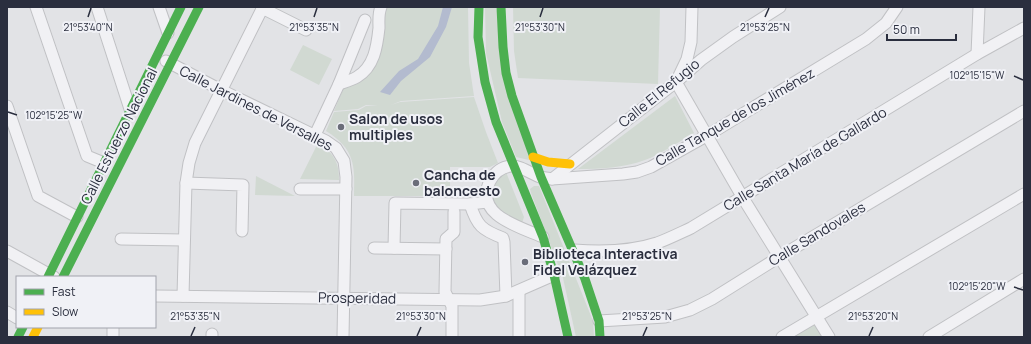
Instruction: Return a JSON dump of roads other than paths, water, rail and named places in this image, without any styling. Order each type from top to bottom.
[{"type":"main road","name":"Calle Esfuerzo Nacional","points":[[50,276],[77,217],[181,7]]},
{"type":"main road","name":"Calle Esfuerzo Nacional","points":[[64,276],[199,7]]},
{"type":"main road","points":[[479,7],[478,37],[485,82],[496,122],[542,237],[554,275],[568,337]]},
{"type":"main road","points":[[501,7],[502,47],[506,73],[512,96],[533,157],[546,178],[574,250],[599,320],[600,337]]},
{"type":"main road","points":[[533,157],[548,162],[570,164]]},
{"type":"main road","points":[[18,337],[22,328]]},
{"type":"main road","points":[[33,337],[38,328]]},
{"type":"street","points":[[36,7],[87,156],[104,163]]},
{"type":"street","points":[[97,7],[130,109]]},
{"type":"street","points":[[159,7],[168,33]]},
{"type":"street","points":[[339,84],[357,77],[369,67],[375,52],[378,38],[378,14],[381,7]]},
{"type":"street","points":[[692,7],[691,42],[687,59],[676,82],[708,135],[743,198],[829,337]]},
{"type":"street","name":"Calle El Refugio","points":[[546,178],[570,164],[676,82],[700,60],[766,11],[780,7]]},
{"type":"street","name":"Calle Tanque de los Jiménez","points":[[546,178],[611,176],[637,172],[669,158],[866,39],[886,23],[897,7]]},
{"type":"street","points":[[977,54],[979,7]]},
{"type":"street","points":[[184,296],[186,183],[188,163],[195,143],[263,8],[306,30]]},
{"type":"street","points":[[315,135],[339,84],[365,20]]},
{"type":"street","name":"Calle Santa María de Gallardo","points":[[574,250],[607,252],[656,243],[691,228],[743,198],[977,54],[1024,28]]},
{"type":"street","name":"Calle Jardines de Versalles","points":[[156,56],[221,90],[315,135],[336,148],[344,161],[346,189],[343,337]]},
{"type":"street","points":[[7,106],[12,138],[38,196],[77,217]]},
{"type":"street","name":"Calle Sandovales","points":[[599,320],[665,317],[690,310],[712,299],[779,257],[1024,111]]},
{"type":"street","points":[[542,237],[503,220],[493,212],[487,202],[487,188],[496,173],[502,168],[513,166],[546,178]]},
{"type":"street","points":[[186,183],[243,185],[242,231]]},
{"type":"street","points":[[300,189],[346,189]]},
{"type":"street","points":[[782,337],[1024,194]]},
{"type":"street","points":[[394,248],[395,203],[470,204],[487,202]]},
{"type":"street","points":[[470,204],[475,219],[480,227],[503,238],[506,296]]},
{"type":"street","points":[[452,337],[452,306],[445,292],[446,239],[454,232],[454,212]]},
{"type":"street","points":[[121,239],[184,240]]},
{"type":"street","points":[[374,248],[446,249]]},
{"type":"street","points":[[7,250],[50,276]]},
{"type":"street","name":"Prosperidad","points":[[156,296],[480,300],[506,296],[554,275]]},
{"type":"street","points":[[929,337],[1024,279]]},
{"type":"street","points":[[519,291],[519,337]]},
{"type":"street","points":[[7,312],[16,317]]},
{"type":"water","points":[[443,7],[452,7],[446,27],[430,57],[401,81],[390,95],[380,92],[399,71],[418,59],[438,26]]},
{"type":"place","name":"Salon de usos multiples","points":[[341,127]]},
{"type":"place","name":"Cancha de baloncesto","points":[[416,183]]},
{"type":"place","name":"Biblioteca Interactiva Fidel Velázquez","points":[[525,262]]}]
